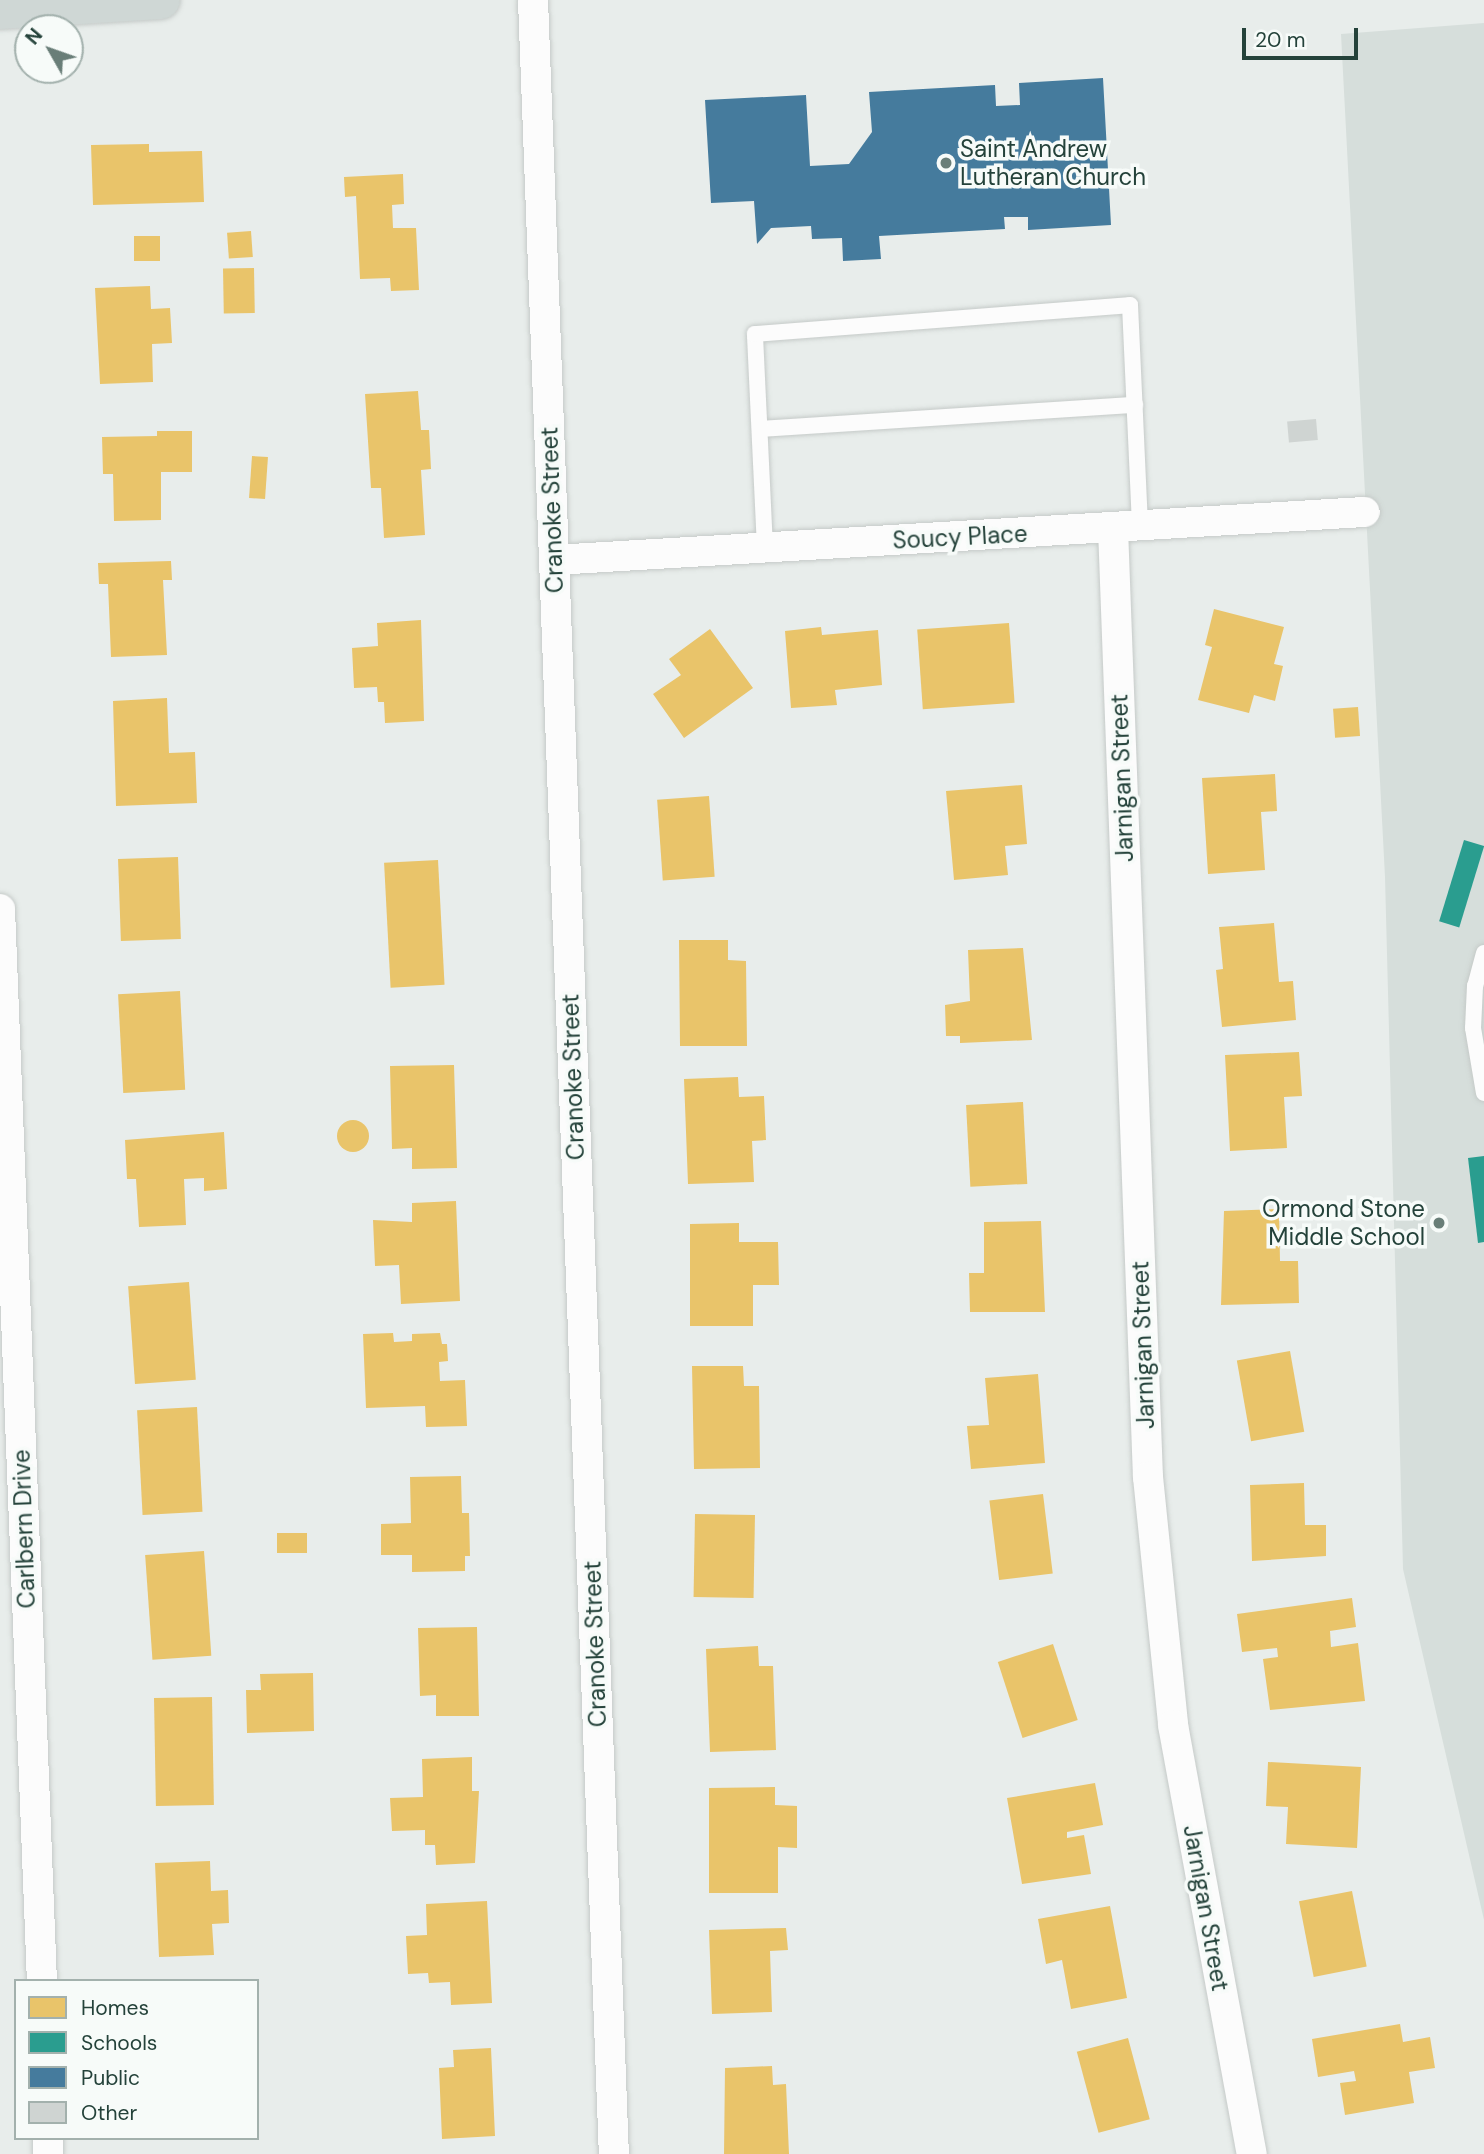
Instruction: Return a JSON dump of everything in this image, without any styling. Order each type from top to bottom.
[{"type":"main road","points":[[0,10],[161,0]]},
{"type":"street","name":"Cranoke Street","points":[[533,0],[614,2154]]},
{"type":"street","name":"Soucy Place","points":[[554,560],[1365,513]]},
{"type":"street","name":"Jarnigan Street","points":[[1126,527],[1148,1477],[1172,1725],[1252,2154]]},
{"type":"street","name":"Carlbern Drive","points":[[0,909],[6,1187],[42,1979]]},
{"type":"lane","points":[[765,548],[755,334],[1130,305],[1135,405],[1126,527]]},
{"type":"lane","points":[[760,429],[1135,405]]},
{"type":"lane","points":[[1484,953],[1475,986],[1474,1028],[1484,1093]]},
{"type":"shaded area","name":"Ormond Stone Middle School","points":[[1484,23],[1484,1920],[1403,1569],[1385,877],[1341,34]]},
{"type":"building: Homes","points":[[149,144],[149,152],[202,151],[204,202],[93,205],[91,145]]},
{"type":"building: Homes","points":[[403,174],[404,204],[392,205],[393,228],[416,228],[419,290],[391,291],[390,278],[360,279],[356,196],[345,197],[344,177]]},
{"type":"building: Homes","points":[[251,231],[253,257],[229,259],[227,233]]},
{"type":"building: Homes","points":[[134,236],[160,236],[160,261],[134,261]]},
{"type":"building: Homes","points":[[254,268],[255,313],[224,314],[223,269]]},
{"type":"building: Homes","points":[[150,286],[151,309],[170,308],[172,343],[152,344],[153,382],[100,384],[95,288]]},
{"type":"building: Homes","points":[[418,391],[421,430],[429,430],[431,469],[421,470],[425,535],[384,538],[381,488],[371,488],[365,394]]},
{"type":"building: Homes","points":[[157,431],[192,431],[192,472],[161,472],[161,520],[114,521],[113,474],[103,474],[102,437],[157,436]]},
{"type":"building: Homes","points":[[252,456],[268,457],[265,499],[249,498]]},
{"type":"building: Homes","points":[[171,561],[172,580],[163,580],[167,655],[111,657],[108,584],[99,584],[98,563]]},
{"type":"building: Homes","points":[[1214,609],[1284,627],[1274,664],[1283,666],[1275,701],[1254,695],[1249,713],[1198,700],[1212,647],[1205,645]]},
{"type":"building: Homes","points":[[421,620],[424,721],[385,723],[384,702],[378,702],[377,687],[354,688],[352,648],[378,646],[377,623]]},
{"type":"building: Homes","points":[[1009,623],[1015,703],[923,709],[917,629]]},
{"type":"building: Homes","points":[[821,627],[822,635],[878,630],[882,685],[835,690],[837,705],[791,708],[785,631]]},
{"type":"building: Homes","points":[[710,629],[753,688],[684,738],[653,694],[681,675],[669,659]]},
{"type":"building: Homes","points":[[167,698],[169,753],[195,752],[197,803],[116,806],[113,701]]},
{"type":"building: Homes","points":[[1358,707],[1360,736],[1335,738],[1333,709]]},
{"type":"building: Homes","points":[[1275,774],[1277,811],[1261,812],[1265,870],[1208,874],[1202,778]]},
{"type":"building: Homes","points":[[1022,785],[1027,844],[1005,846],[1008,875],[954,880],[946,791]]},
{"type":"building: Homes","points":[[709,796],[715,877],[663,880],[657,800]]},
{"type":"building: Homes","points":[[178,857],[181,939],[121,941],[118,859]]},
{"type":"building: Homes","points":[[438,860],[445,985],[391,988],[384,863]]},
{"type":"building: Homes","points":[[1274,923],[1279,982],[1293,981],[1296,1020],[1222,1027],[1216,970],[1223,969],[1219,927]]},
{"type":"building: Homes","points":[[679,940],[728,940],[728,960],[746,961],[747,1046],[680,1046]]},
{"type":"building: Homes","points":[[1023,948],[1032,1040],[960,1043],[960,1036],[946,1036],[945,1005],[970,1001],[968,950]]},
{"type":"building: Homes","points":[[180,991],[185,1090],[123,1093],[118,994]]},
{"type":"building: Homes","points":[[1299,1052],[1302,1096],[1284,1097],[1287,1148],[1230,1151],[1225,1055]]},
{"type":"building: Homes","points":[[454,1065],[457,1168],[412,1169],[412,1148],[392,1149],[390,1066]]},
{"type":"building: Homes","points":[[738,1077],[739,1097],[764,1096],[766,1140],[752,1141],[754,1182],[688,1184],[684,1079]]},
{"type":"building: Homes","points":[[1023,1102],[1027,1184],[970,1187],[966,1105]]},
{"type":"building: Homes","points":[[353,1120],[365,1124],[369,1136],[365,1148],[353,1152],[341,1148],[337,1136],[341,1124]]},
{"type":"building: Homes","points":[[224,1132],[227,1189],[204,1191],[204,1178],[184,1179],[186,1225],[139,1227],[136,1179],[127,1179],[125,1140]]},
{"type":"building: Homes","points":[[456,1201],[460,1301],[401,1304],[399,1265],[375,1266],[373,1220],[412,1222],[412,1203]]},
{"type":"building: Homes","points":[[1279,1209],[1280,1261],[1298,1261],[1299,1303],[1221,1305],[1224,1211]]},
{"type":"building: Homes","points":[[1041,1221],[1045,1312],[970,1312],[969,1273],[984,1273],[984,1222]]},
{"type":"building: Homes","points":[[739,1223],[739,1242],[778,1242],[779,1285],[753,1285],[753,1326],[690,1326],[690,1224]]},
{"type":"building: Homes","points":[[189,1282],[196,1380],[135,1384],[128,1286]]},
{"type":"building: Homes","points":[[393,1333],[394,1342],[412,1341],[412,1334],[440,1333],[442,1344],[447,1344],[448,1361],[439,1362],[440,1381],[465,1380],[467,1426],[426,1427],[425,1406],[366,1408],[363,1334]]},
{"type":"building: Homes","points":[[1290,1351],[1304,1432],[1251,1441],[1237,1360]]},
{"type":"building: Homes","points":[[692,1366],[743,1366],[744,1386],[759,1386],[760,1468],[694,1469]]},
{"type":"building: Homes","points":[[1038,1374],[1045,1463],[971,1469],[967,1426],[989,1425],[985,1378]]},
{"type":"building: Homes","points":[[197,1407],[202,1512],[143,1515],[137,1410]]},
{"type":"building: Homes","points":[[461,1476],[462,1513],[469,1513],[470,1556],[465,1556],[465,1571],[412,1572],[412,1555],[381,1555],[381,1524],[411,1523],[410,1477]]},
{"type":"building: Homes","points":[[1304,1483],[1305,1525],[1326,1525],[1326,1556],[1252,1561],[1250,1485]]},
{"type":"building: Homes","points":[[1043,1494],[1053,1573],[999,1580],[989,1501]]},
{"type":"building: Homes","points":[[695,1514],[755,1515],[754,1598],[694,1597]]},
{"type":"building: Homes","points":[[277,1533],[307,1533],[307,1553],[277,1553]]},
{"type":"building: Homes","points":[[204,1551],[211,1656],[152,1660],[145,1555]]},
{"type":"building: Homes","points":[[1352,1598],[1356,1627],[1330,1631],[1331,1647],[1358,1643],[1365,1701],[1270,1710],[1263,1659],[1278,1657],[1277,1648],[1242,1652],[1237,1614]]},
{"type":"building: Homes","points":[[477,1627],[479,1716],[436,1716],[436,1695],[420,1696],[418,1628]]},
{"type":"building: Homes","points":[[1053,1644],[1078,1720],[1023,1738],[998,1662]]},
{"type":"building: Homes","points":[[758,1646],[759,1666],[773,1666],[776,1750],[710,1752],[706,1649]]},
{"type":"building: Homes","points":[[313,1673],[314,1731],[247,1733],[246,1690],[261,1690],[260,1674]]},
{"type":"building: Homes","points":[[212,1697],[214,1805],[156,1806],[154,1698]]},
{"type":"building: Homes","points":[[472,1757],[472,1791],[479,1791],[475,1863],[436,1865],[435,1845],[425,1845],[425,1830],[392,1831],[390,1798],[423,1797],[422,1759]]},
{"type":"building: Homes","points":[[1268,1762],[1361,1767],[1357,1848],[1286,1844],[1288,1807],[1266,1806]]},
{"type":"building: Homes","points":[[1095,1783],[1103,1825],[1067,1832],[1067,1838],[1084,1835],[1091,1874],[1022,1884],[1007,1798]]},
{"type":"building: Homes","points":[[775,1787],[775,1805],[797,1806],[797,1848],[778,1847],[778,1893],[709,1893],[709,1788]]},
{"type":"building: Homes","points":[[210,1861],[211,1891],[228,1890],[229,1923],[212,1924],[214,1955],[159,1957],[155,1863]]},
{"type":"building: Homes","points":[[1352,1891],[1367,1967],[1314,1977],[1299,1901]]},
{"type":"building: Homes","points":[[487,1901],[492,2003],[451,2005],[450,1982],[429,1983],[428,1973],[408,1974],[406,1936],[427,1935],[426,1904]]},
{"type":"building: Homes","points":[[1110,1906],[1127,1998],[1071,2009],[1062,1960],[1046,1964],[1038,1919]]},
{"type":"building: Homes","points":[[786,1928],[788,1950],[770,1951],[772,2012],[712,2014],[709,1930]]},
{"type":"building: Homes","points":[[1400,2024],[1403,2042],[1430,2037],[1435,2068],[1409,2072],[1414,2103],[1345,2115],[1340,2083],[1356,2081],[1354,2071],[1318,2077],[1312,2039]]},
{"type":"building: Homes","points":[[1128,2038],[1150,2119],[1099,2133],[1077,2052]]},
{"type":"building: Homes","points":[[491,2048],[495,2136],[442,2139],[439,2068],[454,2067],[453,2050]]},
{"type":"building: Homes","points":[[772,2066],[773,2085],[786,2084],[789,2154],[724,2154],[725,2068]]},
{"type":"building: Schools","points":[[1464,840],[1484,846],[1459,927],[1439,921]]},
{"type":"building: Schools","points":[[1484,1156],[1484,1242],[1478,1243],[1468,1158]]},
{"type":"building: Public","name":"Saint Andrew Lutheran Church","points":[[1103,78],[1111,225],[1028,230],[1028,217],[1004,217],[1005,229],[879,236],[881,259],[843,261],[842,238],[812,239],[811,226],[771,228],[757,244],[754,201],[711,203],[705,100],[806,95],[810,166],[849,164],[872,132],[869,92],[995,85],[996,106],[1020,105],[1019,83]]},
{"type":"building: Other","points":[[1316,419],[1318,440],[1289,442],[1287,422]]},
{"type":"place","name":"Saint Andrew Lutheran Church","points":[[946,163]]},
{"type":"place","name":"Ormond Stone Middle School","points":[[1439,1223]]}]
